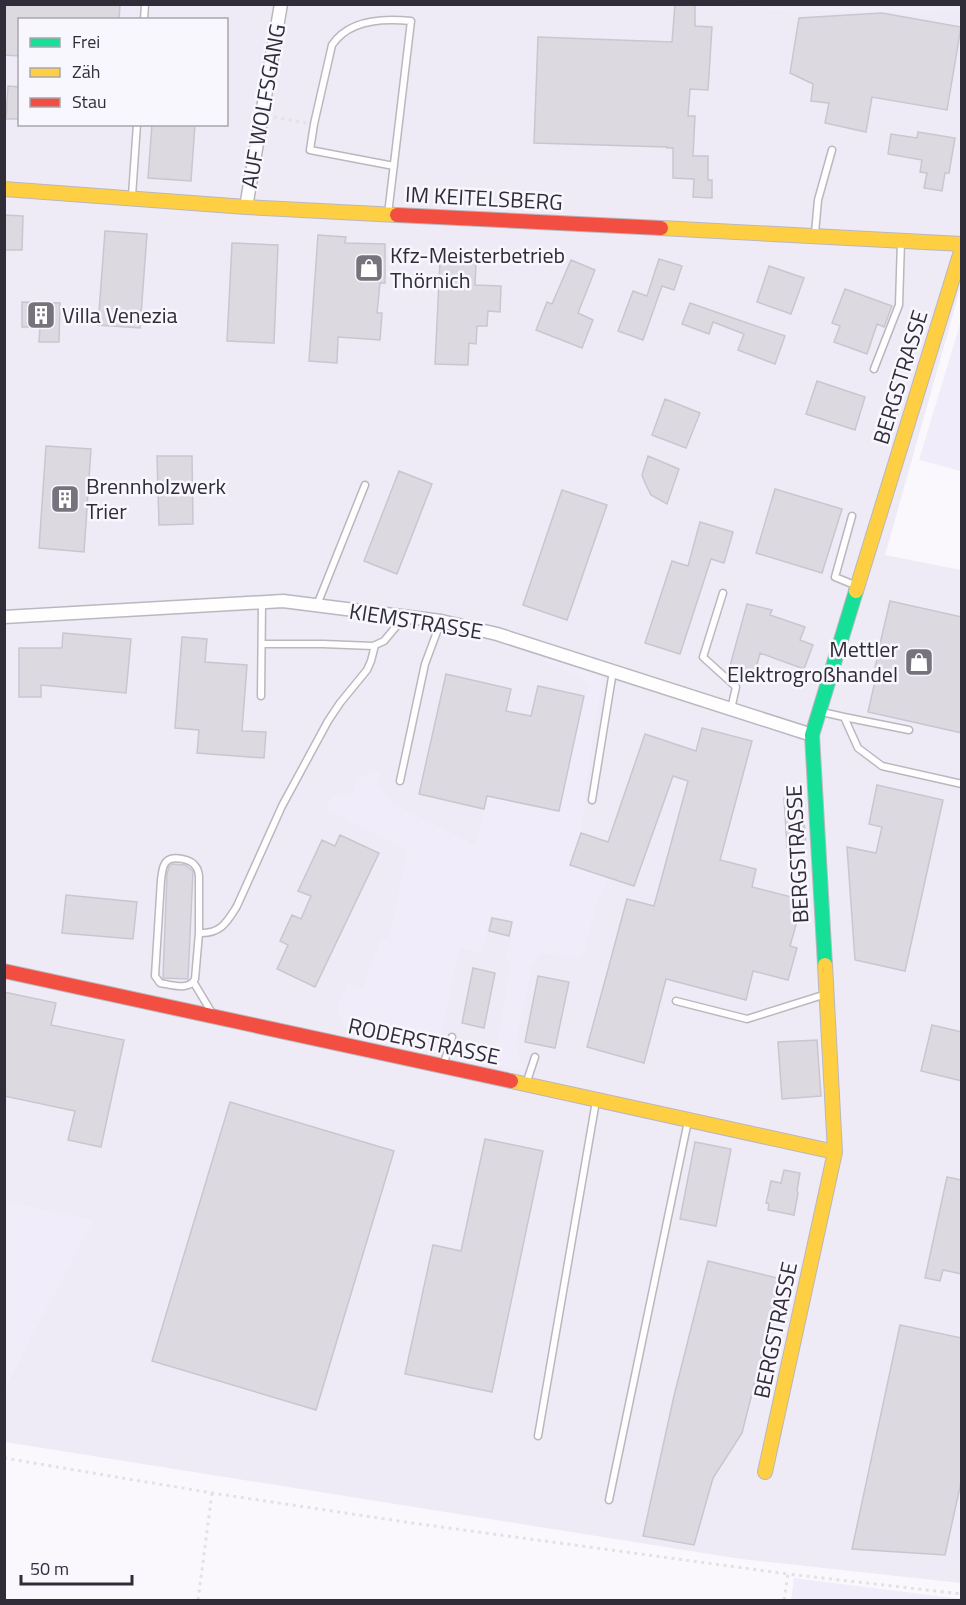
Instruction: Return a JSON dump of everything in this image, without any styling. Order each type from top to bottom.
[{"type":"street","name":"AUF WOLFSGANG","points":[[246,207],[281,4]]},
{"type":"street","name":"IM KEITELSBERG","points":[[4,189],[246,207],[814,236],[962,246]]},
{"type":"street","name":"BERGSTRASSE","points":[[765,1472],[835,1152],[812,735],[962,246]]},
{"type":"street","name":"KIEMSTRASSE","points":[[4,617],[283,601],[441,621],[497,634],[812,735]]},
{"type":"street","name":"RODERSTRASSE","points":[[4,971],[835,1152]]},
{"type":"lane","points":[[388,214],[394,166],[411,21],[390,19],[366,22],[353,27],[337,38],[332,45],[310,150],[394,166]]},
{"type":"lane","points":[[132,198],[137,126]]},
{"type":"lane","points":[[814,236],[818,201],[831,150]]},
{"type":"lane","points":[[874,369],[899,305],[901,241]]},
{"type":"lane","points":[[316,606],[364,485]]},
{"type":"lane","points":[[852,516],[835,577],[858,586]]},
{"type":"lane","points":[[723,593],[703,657],[736,687],[731,709]]},
{"type":"lane","points":[[261,696],[262,602]]},
{"type":"lane","points":[[262,644],[375,645],[384,641],[405,616]]},
{"type":"lane","points":[[400,782],[425,664],[441,621]]},
{"type":"lane","points":[[199,933],[207,934],[216,931],[230,916],[282,806],[328,721],[367,670],[375,645]]},
{"type":"lane","points":[[592,800],[613,671]]},
{"type":"lane","points":[[819,712],[909,730]]},
{"type":"lane","points":[[844,717],[858,748],[882,766],[962,784]]},
{"type":"lane","points":[[194,982],[186,987],[163,984],[158,982],[155,976],[160,880],[164,864],[172,858],[194,864],[198,871],[199,933],[194,982],[214,1017]]},
{"type":"lane","points":[[676,1000],[747,1019],[826,994]]},
{"type":"lane","points":[[443,1067],[452,1037]]},
{"type":"lane","points":[[526,1085],[535,1057]]},
{"type":"lane","points":[[538,1436],[596,1100]]},
{"type":"lane","points":[[609,1500],[688,1120]]},
{"type":"path","points":[[277,117],[297,121]]},
{"type":"path","points":[[4,1458],[212,1493],[400,1521],[788,1574],[962,1594]]},
{"type":"path","points":[[198,1600],[212,1493]]},
{"type":"path","points":[[784,1600],[788,1574]]},
{"type":"shaded area","points":[[961,4],[961,11],[886,12],[789,11],[724,5]]},
{"type":"shaded area","points":[[4,5],[961,5],[961,286],[885,555],[961,570],[961,1583],[741,1559],[5,1442]]},
{"type":"shaded area","points":[[961,321],[961,471],[919,460]]},
{"type":"shaded area","points":[[547,658],[601,676],[603,681],[594,727],[581,833],[570,865],[607,877],[596,905],[584,953],[578,960],[541,952],[532,967],[515,1046],[522,1064],[519,1071],[493,1066],[511,963],[506,960],[515,920],[491,915],[482,953],[460,948],[436,1055],[361,1042],[350,1035],[341,1021],[338,1004],[349,983],[362,989],[381,938],[389,940],[407,854],[406,849],[324,809],[335,794],[352,797],[361,778],[369,773],[381,771],[378,782],[390,802],[473,844],[476,842],[487,796],[559,811],[584,696],[589,691],[588,684],[584,680],[544,661]]},
{"type":"shaded area","points":[[5,1201],[93,1220],[5,1389],[4,1388]]},
{"type":"shaded area","points":[[794,1578],[961,1599],[961,1600],[791,1600]]},
{"type":"building","points":[[4,4],[120,4],[119,18],[18,18],[18,56],[4,55]]},
{"type":"building","points":[[675,4],[695,4],[695,26],[712,27],[708,90],[690,89],[688,116],[695,116],[693,156],[708,156],[708,180],[712,180],[712,198],[693,197],[694,179],[673,178],[673,148],[534,143],[538,37],[672,42]]},
{"type":"building","points":[[882,13],[961,27],[947,110],[872,97],[866,132],[825,123],[829,103],[811,101],[813,84],[790,73],[799,18]]},
{"type":"building","points":[[8,86],[18,87],[18,119],[6,119]]},
{"type":"building","points":[[152,126],[195,126],[191,181],[148,178]]},
{"type":"building","points":[[918,132],[955,138],[949,173],[945,173],[942,191],[924,188],[927,173],[920,172],[922,160],[888,154],[891,134],[917,138]]},
{"type":"building","points":[[4,215],[23,216],[22,250],[4,250]]},
{"type":"building","points":[[105,231],[147,234],[140,328],[98,325]]},
{"type":"building","points":[[318,235],[346,237],[345,243],[385,244],[385,283],[380,283],[377,313],[382,313],[380,340],[338,337],[337,363],[309,361]]},
{"type":"building","points":[[232,243],[278,245],[274,343],[227,341]]},
{"type":"building","points":[[659,259],[682,266],[674,290],[662,286],[643,340],[618,331],[633,291],[647,296]]},
{"type":"building","points":[[571,260],[595,270],[578,313],[593,320],[582,348],[536,330],[547,302],[552,304]]},
{"type":"building","points":[[440,261],[476,263],[475,285],[501,286],[500,312],[488,311],[487,326],[477,326],[476,344],[469,343],[468,365],[435,364]]},
{"type":"building","points":[[769,266],[804,278],[791,314],[757,302]]},
{"type":"building","points":[[845,289],[892,306],[884,327],[877,324],[867,354],[834,342],[840,326],[832,323]]},
{"type":"building","name":"Villa Venezia","points":[[22,302],[60,303],[59,342],[39,342],[40,327],[22,327]]},
{"type":"building","points":[[690,303],[785,336],[775,364],[738,350],[744,334],[713,322],[709,334],[682,324]]},
{"type":"building","points":[[817,381],[865,397],[855,430],[806,414]]},
{"type":"building","points":[[665,399],[700,413],[686,448],[652,435]]},
{"type":"building","name":"Brennholzwerk Trier","points":[[46,446],[91,449],[84,552],[39,548]]},
{"type":"building","points":[[157,456],[192,456],[193,524],[159,525]]},
{"type":"building","points":[[648,456],[679,469],[667,504],[651,495],[645,483],[642,475]]},
{"type":"building","points":[[399,471],[432,484],[397,574],[364,561]]},
{"type":"building","points":[[775,489],[842,509],[822,573],[756,553]]},
{"type":"building","points":[[562,490],[607,505],[567,620],[523,605]]},
{"type":"building","points":[[700,522],[733,532],[724,563],[711,559],[680,654],[645,643],[672,561],[688,566]]},
{"type":"building","name":"Mettler Elektrogroßhandel","points":[[890,601],[962,617],[962,733],[868,712],[878,668],[875,667],[878,656],[875,651],[880,644]]},
{"type":"building","points":[[747,604],[772,610],[770,615],[805,627],[800,640],[813,645],[804,669],[760,653],[753,680],[728,673]]},
{"type":"building","points":[[63,633],[131,639],[126,693],[41,685],[41,697],[19,697],[19,648],[62,648]]},
{"type":"building","points":[[182,637],[207,639],[205,662],[247,665],[242,731],[266,732],[264,758],[197,753],[199,730],[175,728]]},
{"type":"building","points":[[446,674],[511,689],[506,711],[531,716],[538,686],[584,696],[559,811],[487,796],[484,809],[419,794]]},
{"type":"building","points":[[702,728],[752,741],[720,860],[756,869],[752,887],[803,900],[790,946],[797,948],[788,980],[753,971],[746,1000],[666,979],[644,1063],[587,1047],[627,899],[654,906],[688,781],[673,776],[634,886],[570,865],[581,833],[608,842],[645,734],[696,751]]},
{"type":"building","points":[[877,785],[943,800],[905,971],[855,960],[847,847],[876,853],[882,827],[869,824]]},
{"type":"building","points":[[802,796],[806,846],[787,847],[784,798]]},
{"type":"building","points":[[340,835],[379,853],[315,987],[277,969],[288,945],[280,941],[292,915],[301,919],[311,896],[298,891],[322,840],[335,846]]},
{"type":"building","points":[[172,864],[185,865],[193,871],[188,979],[163,978],[167,874]]},
{"type":"building","points":[[66,895],[137,902],[133,939],[62,933]]},
{"type":"building","points":[[492,918],[512,922],[509,936],[489,931]]},
{"type":"building","points":[[473,968],[495,973],[484,1028],[462,1023]]},
{"type":"building","points":[[538,976],[569,982],[555,1048],[525,1042]]},
{"type":"building","points":[[4,992],[56,1003],[51,1025],[124,1040],[101,1147],[68,1140],[75,1111],[4,1096]]},
{"type":"building","points":[[932,1025],[962,1032],[962,1081],[921,1071]]},
{"type":"building","points":[[817,1040],[821,1096],[782,1099],[778,1042]]},
{"type":"building","points":[[230,1102],[394,1151],[316,1410],[152,1361]]},
{"type":"building","points":[[485,1139],[543,1151],[492,1392],[405,1374],[433,1245],[461,1251]]},
{"type":"building","points":[[695,1142],[731,1149],[716,1226],[680,1219]]},
{"type":"building","points":[[784,1170],[800,1173],[794,1215],[768,1210],[769,1204],[766,1203],[771,1181],[781,1183]]},
{"type":"building","points":[[947,1177],[962,1180],[962,1274],[943,1270],[940,1281],[925,1278]]},
{"type":"building","points":[[708,1261],[781,1279],[742,1433],[713,1478],[694,1545],[643,1536],[674,1396]]},
{"type":"building","points":[[900,1325],[962,1338],[962,1478],[945,1555],[852,1549]]},
{"type":"traffic: fast","points":[[825,965],[812,735],[856,591]]},
{"type":"traffic: slow","points":[[4,189],[246,207],[397,215]]},
{"type":"traffic: slow","points":[[661,228],[962,244]]},
{"type":"traffic: slow","points":[[856,591],[962,248]]},
{"type":"traffic: slow","points":[[765,1472],[835,1152],[825,965]]},
{"type":"traffic: slow","points":[[511,1081],[835,1152]]},
{"type":"traffic: jam","points":[[397,215],[661,228]]},
{"type":"traffic: jam","points":[[4,971],[511,1081]]},
{"type":"place","name":"Kfz-Meisterbetrieb Thörnich","points":[[369,268]]},
{"type":"place","name":"Villa Venezia","points":[[41,315]]},
{"type":"place","name":"Brennholzwerk Trier","points":[[65,499]]},
{"type":"place","name":"Mettler Elektrogroßhandel","points":[[919,662]]}]
